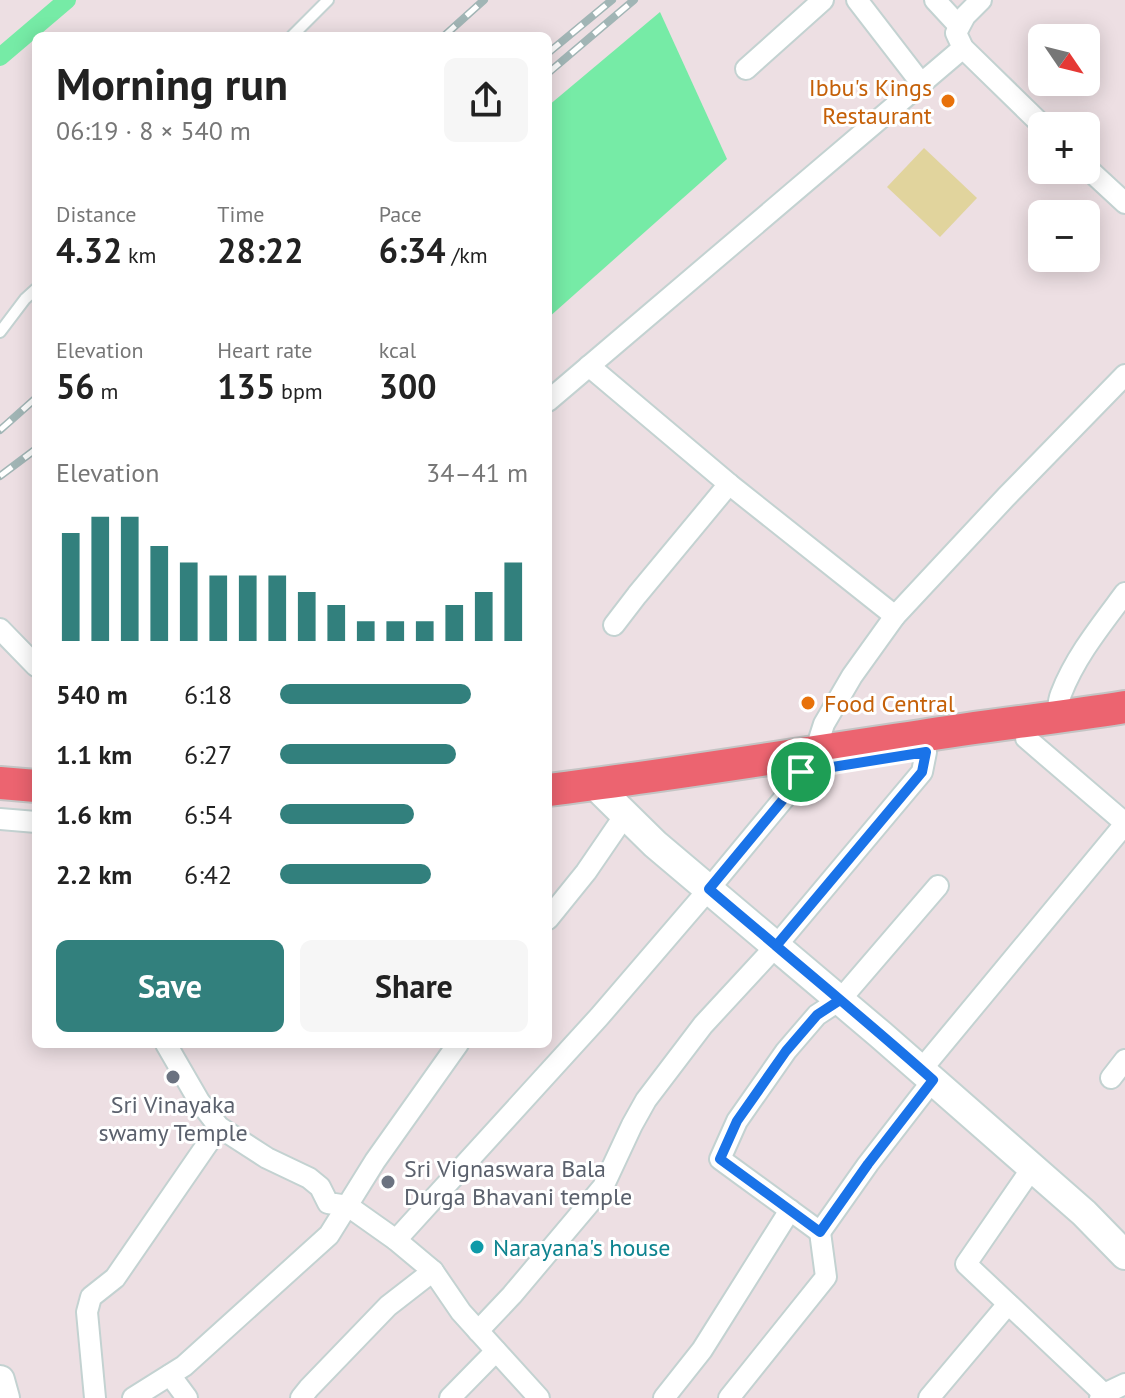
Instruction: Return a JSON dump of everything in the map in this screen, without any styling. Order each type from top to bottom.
[{"type":"main road","points":[[552,806],[609,799],[986,726],[1125,707]]},
{"type":"main road","points":[[808,762],[926,752],[1125,725]]},
{"type":"main road","points":[[0,783],[32,786]]},
{"type":"main road","points":[[552,791],[609,799],[1084,1213],[1120,1240]]},
{"type":"main road","points":[[0,1380],[5,1398]]},
{"type":"street","points":[[746,69],[823,0]]},
{"type":"street","points":[[857,0],[921,83]]},
{"type":"street","points":[[935,0],[959,26]]},
{"type":"street","points":[[981,0],[965,16],[956,33],[963,48],[1029,112]]},
{"type":"street","points":[[552,398],[963,48]]},
{"type":"street","points":[[1100,180],[1125,203]]},
{"type":"street","points":[[589,366],[729,484],[895,616]]},
{"type":"street","points":[[396,1240],[599,1017],[791,790],[852,676],[895,616],[1125,375]]},
{"type":"street","points":[[614,625],[729,484]]},
{"type":"street","points":[[1057,718],[1060,696],[1068,679],[1091,639],[1125,593]]},
{"type":"street","points":[[0,629],[32,662]]},
{"type":"street","points":[[729,1398],[826,1277],[820,1232],[927,1075],[1125,823],[1026,738]]},
{"type":"street","points":[[478,1331],[522,1284],[603,1187],[646,1100],[703,1025],[776,946],[922,772],[926,752]]},
{"type":"street","points":[[0,772],[32,775]]},
{"type":"street","points":[[552,914],[586,872],[609,799]]},
{"type":"street","points":[[0,819],[32,822]]},
{"type":"street","points":[[820,1232],[720,1159],[737,1121],[786,1051],[817,1015],[840,1000],[938,886]]},
{"type":"street","points":[[168,1048],[199,1101],[219,1127],[267,1158],[309,1178],[320,1187],[328,1203],[348,1206],[433,1271],[461,1312],[539,1398]]},
{"type":"street","points":[[133,1398],[184,1366],[329,1235],[375,1161],[455,1048]]},
{"type":"street","points":[[1111,1078],[1125,1060]]},
{"type":"street","points":[[95,1398],[87,1312],[91,1297],[115,1278],[219,1127]]},
{"type":"street","points":[[1032,1168],[966,1264],[1102,1396],[1125,1384]]},
{"type":"street","points":[[664,1398],[702,1350],[790,1210]]},
{"type":"street","points":[[301,1398],[388,1306],[433,1271]]},
{"type":"street","points":[[929,1398],[1008,1304]]},
{"type":"street","points":[[450,1398],[496,1351]]},
{"type":"street","points":[[170,1375],[187,1398]]},
{"type":"lane","points":[[296,32],[328,0]]},
{"type":"lane","points":[[0,332],[32,293]]},
{"type":"shaded area","points":[[660,12],[727,159],[552,314],[552,103]]},
{"type":"shaded area","points":[[924,148],[977,198],[940,237],[887,187]]},
{"type":"waterway","points":[[0,57],[67,0]]},
{"type":"railway","points":[[448,32],[484,0]]},
{"type":"railway","points":[[552,50],[612,0]]},
{"type":"railway","points":[[552,70],[634,0]]},
{"type":"railway","points":[[0,430],[32,402]]},
{"type":"railway","points":[[0,476],[32,452]]},
{"type":"place","name":"Ibbu's Kings Restaurant","points":[[948,101]]},
{"type":"place","name":"Food Central","points":[[808,703]]},
{"type":"place","name":"Sri Vinayaka swamy Temple","points":[[173,1077]]},
{"type":"place","name":"Sri Vignaswara Bala Durga Bhavani temple","points":[[388,1182]]},
{"type":"place","name":"Narayana's house","points":[[477,1247]]},
{"type":"route","points":[[801,772],[791,790],[709,889],[776,946],[840,1000],[933,1080],[820,1232],[720,1159],[737,1121],[786,1051],[817,1015],[840,1000],[776,946],[922,772],[926,752],[801,772]]}]
